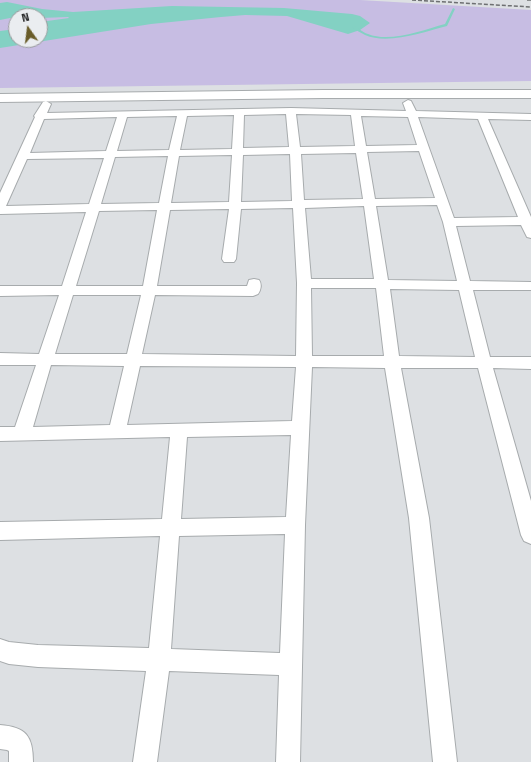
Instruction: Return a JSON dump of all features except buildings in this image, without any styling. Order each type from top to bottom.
[{"type":"highway","points":[[0,98],[324,94],[531,94]]},
{"type":"highway","points":[[0,104],[409,107],[531,101]]},
{"type":"street","points":[[0,206],[46,104]]},
{"type":"street","points":[[409,107],[449,222],[484,363],[531,535]]},
{"type":"street","points":[[40,116],[291,111],[355,112],[409,107],[482,116],[531,117]]},
{"type":"street","points":[[288,762],[295,525],[304,362],[304,283],[296,151],[291,111]]},
{"type":"street","points":[[229,258],[235,206],[236,152],[239,112]]},
{"type":"street","points":[[355,112],[382,284],[392,362],[418,518],[445,762]]},
{"type":"street","points":[[117,431],[149,290],[174,153],[183,113]]},
{"type":"street","points":[[22,433],[124,114]]},
{"type":"street","points":[[482,116],[528,222],[531,234]]},
{"type":"street","points":[[23,156],[424,148]]},
{"type":"street","points":[[0,210],[442,201]]},
{"type":"street","points":[[449,222],[528,222]]},
{"type":"street","points":[[0,291],[253,291],[254,283]]},
{"type":"street","points":[[304,283],[531,286]]},
{"type":"street","points":[[0,359],[531,363]]},
{"type":"street","points":[[0,434],[301,428]]},
{"type":"street","points":[[145,762],[159,659],[179,430]]},
{"type":"street","points":[[0,531],[295,525]]},
{"type":"street","points":[[0,650],[9,653],[38,656],[290,664]]},
{"type":"street","points":[[0,737],[13,738],[21,747],[21,762]]},
{"type":"shaded area","points":[[0,0],[360,0],[531,10],[531,81],[0,88]]},
{"type":"shaded area","points":[[7,2],[37,8],[8,8],[8,18],[0,20],[0,3]]},
{"type":"shaded area","points":[[172,6],[284,8],[352,14],[360,16],[370,23],[360,30],[348,34],[287,16],[245,15],[151,24],[48,40],[48,21],[69,18],[48,18],[48,10],[73,12]]},
{"type":"shaded area","points":[[8,30],[8,47],[0,48],[0,31]]},
{"type":"waterway","points":[[354,27],[367,35],[386,38],[396,37],[446,25],[454,9]]},
{"type":"railway","points":[[412,0],[531,7]]}]
